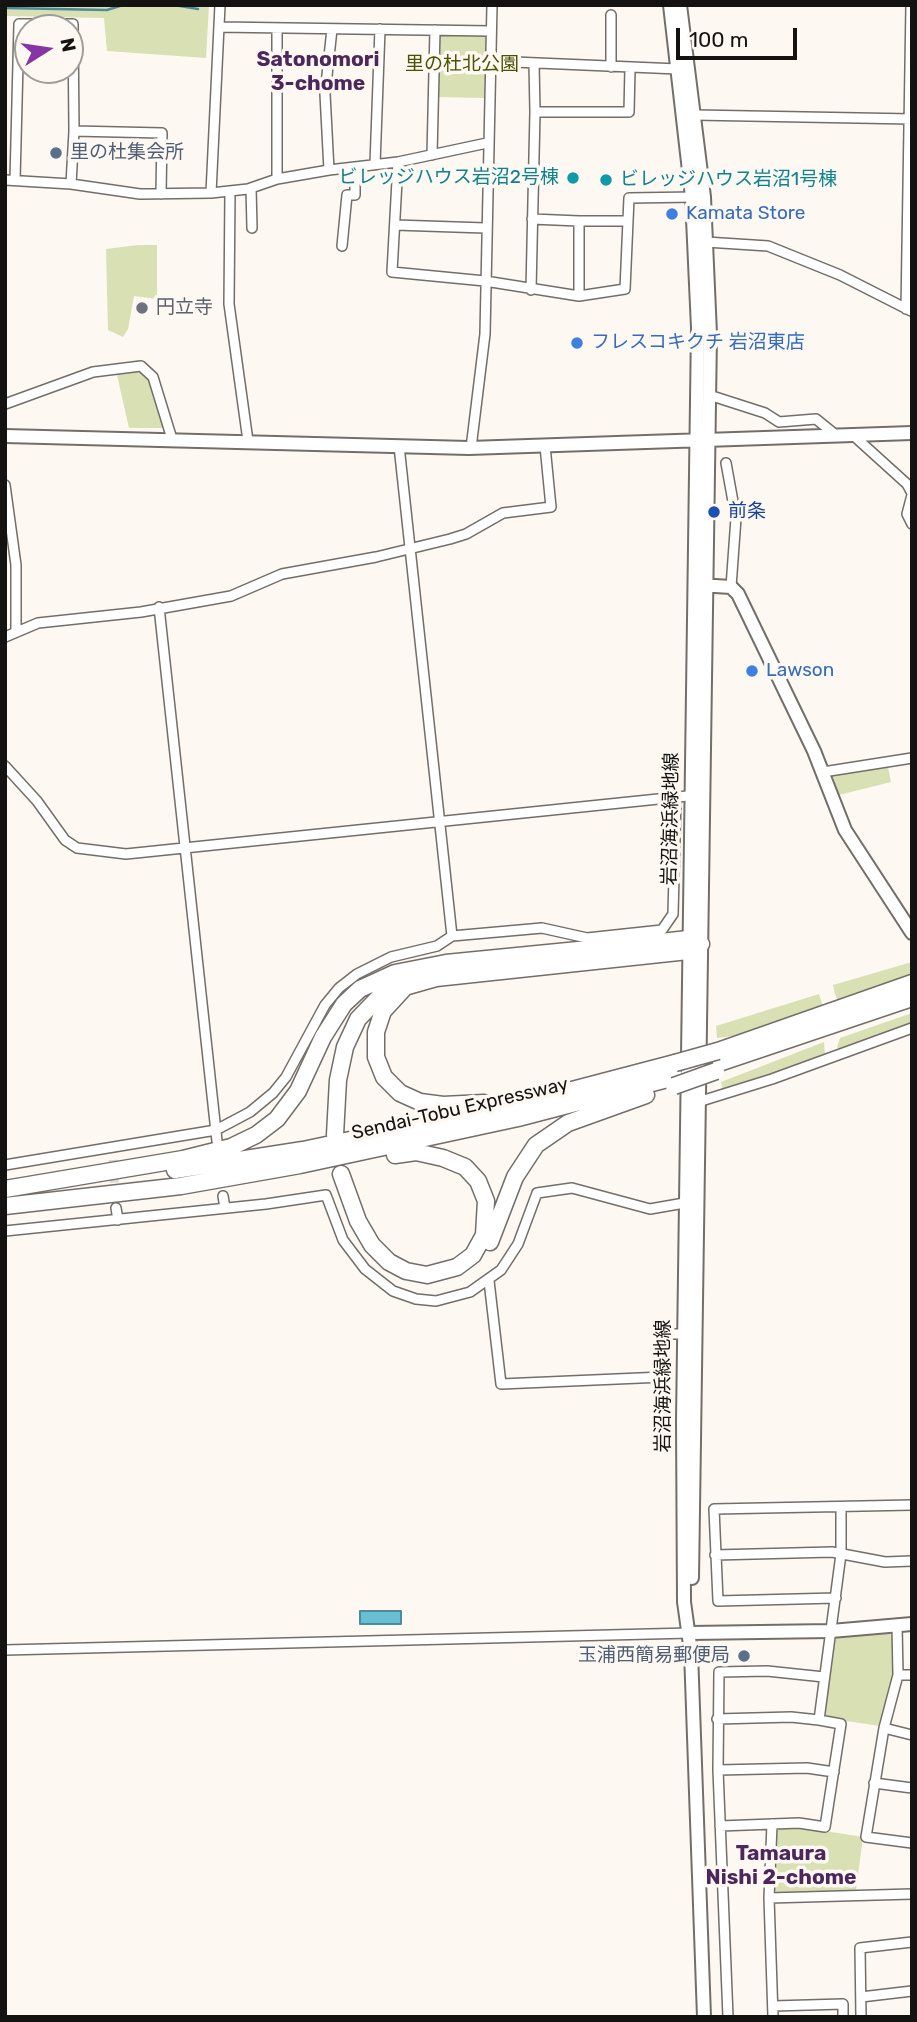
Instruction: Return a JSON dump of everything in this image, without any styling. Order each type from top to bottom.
[{"type":"highway","points":[[382,979],[353,1013],[338,1045],[330,1081],[331,1135],[338,1080],[352,1030],[365,1010],[383,993],[436,978],[693,945]]},
{"type":"highway","points":[[5,1189],[183,1159],[231,1147],[256,1136],[277,1119],[292,1101],[323,1037],[344,1004],[360,989],[409,969],[446,963],[693,945]]},
{"type":"highway","name":"Sendai-Tobu Expressway","points":[[717,1062],[912,983]]},
{"type":"highway","points":[[409,984],[383,1011],[374,1045],[384,1077],[400,1093],[420,1102],[443,1105],[480,1103],[675,1075]]},
{"type":"highway","name":"Sendai-Tobu Expressway","points":[[5,1206],[181,1186],[388,1147],[530,1115],[798,1039],[912,998]]},
{"type":"highway","points":[[103,1196],[205,1188],[416,1152],[456,1162],[472,1174],[486,1201],[484,1235],[473,1255],[447,1272],[427,1275],[406,1271],[389,1262],[372,1245],[337,1174],[351,1224],[379,1264],[405,1279],[422,1283],[443,1281],[463,1272],[485,1250],[521,1165],[546,1137],[579,1118],[675,1075]]},
{"type":"highway","name":"Sendai-Tobu Expressway","points":[[5,1189],[218,1165],[675,1075]]},
{"type":"main road","name":"岩沼海浜緑地線","points":[[670,5],[706,242],[709,395],[703,440]]},
{"type":"main road","name":"岩沼海浜緑地線","points":[[680,5],[695,115],[703,440],[693,945],[690,1633],[704,2017]]},
{"type":"main road","points":[[5,436],[471,448],[912,433]]},
{"type":"main road","points":[[701,585],[731,587],[746,609],[823,772],[838,816],[854,847],[912,933]]},
{"type":"main road","name":"岩沼海浜緑地線","points":[[690,1633],[684,1602],[683,1334],[698,1102],[693,945]]},
{"type":"main road","points":[[690,1633],[831,1631],[912,1624]]},
{"type":"street","points":[[211,193],[220,5]]},
{"type":"street","points":[[471,448],[482,369],[492,5]]},
{"type":"street","points":[[706,242],[768,246],[840,275],[909,310],[911,5]]},
{"type":"street","points":[[611,15],[611,68]]},
{"type":"street","points":[[71,184],[74,131],[73,24],[19,24],[16,136],[10,180],[71,184],[118,192],[211,193],[251,188],[277,179],[329,170],[398,162],[487,142]]},
{"type":"street","points":[[219,27],[491,31]]},
{"type":"street","points":[[277,179],[278,28]]},
{"type":"street","points":[[329,170],[325,94],[332,29]]},
{"type":"street","points":[[375,164],[380,29]]},
{"type":"street","points":[[432,155],[435,30]]},
{"type":"street","points":[[491,61],[678,69]]},
{"type":"street","points":[[531,290],[534,63]]},
{"type":"street","points":[[534,112],[629,112],[630,68]]},
{"type":"street","points":[[695,115],[911,119]]},
{"type":"street","points":[[74,131],[162,133],[161,194]]},
{"type":"street","points":[[5,135],[16,136]]},
{"type":"street","points":[[398,162],[392,272],[485,281],[579,296],[625,289],[629,198],[698,197]]},
{"type":"street","points":[[342,246],[346,195],[355,195],[355,167]]},
{"type":"street","points":[[251,188],[252,228]]},
{"type":"street","points":[[230,191],[229,304],[248,441]]},
{"type":"street","points":[[532,219],[627,221]]},
{"type":"street","points":[[579,221],[579,296]]},
{"type":"street","points":[[395,225],[485,229]]},
{"type":"street","points":[[5,404],[93,372],[141,366],[153,377],[172,439]]},
{"type":"street","points":[[709,395],[765,413],[779,422],[816,419],[838,436]]},
{"type":"street","points":[[854,436],[907,485],[912,494],[906,514],[912,524]]},
{"type":"street","points":[[399,446],[452,936]]},
{"type":"street","points":[[5,637],[38,624],[231,596],[282,574],[376,557],[466,534],[503,513],[551,507],[545,446]]},
{"type":"street","points":[[726,463],[736,518],[731,587]]},
{"type":"street","points":[[5,485],[16,565],[16,631]]},
{"type":"street","points":[[159,607],[217,1141]]},
{"type":"street","points":[[823,772],[912,758]]},
{"type":"street","points":[[5,766],[37,801],[65,840],[77,848],[126,854],[441,824],[696,795]]},
{"type":"street","points":[[5,1165],[216,1129],[250,1112],[274,1093],[325,1005],[339,988],[376,963],[437,946],[452,936],[542,928],[587,938],[662,930],[673,914],[676,798]]},
{"type":"street","points":[[698,1102],[772,1079],[912,1028]]},
{"type":"street","points":[[111,1148],[113,1160]]},
{"type":"street","points":[[5,1231],[326,1195],[351,1253],[377,1281],[393,1291],[416,1299],[436,1301],[470,1292],[489,1281],[514,1251],[537,1193],[572,1188],[650,1209],[692,1202]]},
{"type":"street","points":[[223,1195],[225,1208]]},
{"type":"street","points":[[116,1208],[118,1220]]},
{"type":"street","points":[[489,1281],[501,1384],[663,1377],[663,1334],[683,1334]]},
{"type":"street","points":[[836,1598],[718,1601],[714,1509],[912,1505]]},
{"type":"street","points":[[819,1720],[841,1554],[841,1507]]},
{"type":"street","points":[[715,1556],[841,1554],[884,1562],[912,1561]]},
{"type":"street","points":[[897,1625],[898,1675],[884,1728],[866,1837],[912,1843]]},
{"type":"street","points":[[5,1650],[690,1633]]},
{"type":"street","points":[[728,2017],[718,1770],[719,1672],[767,1671],[824,1676]]},
{"type":"street","points":[[898,1675],[912,1675]]},
{"type":"street","points":[[717,1719],[819,1720],[841,1724],[825,1827],[772,1824],[720,1826]]},
{"type":"street","points":[[884,1728],[912,1735]]},
{"type":"street","points":[[718,1770],[807,1768],[834,1772]]},
{"type":"street","points":[[874,1783],[912,1788]]},
{"type":"street","points":[[772,1824],[769,1898],[774,2017]]},
{"type":"street","points":[[769,1898],[912,1894]]},
{"type":"street","points":[[860,2017],[860,1948],[912,1942]]},
{"type":"street","points":[[861,1997],[912,1991]]},
{"type":"street","points":[[773,2006],[843,2004],[843,2017]]},
{"type":"green space","points":[[5,5],[209,5],[206,58],[107,51],[104,18],[84,18],[84,14],[5,16]]},
{"type":"green space","name":"里の杜北公園","points":[[439,33],[487,34],[485,98],[437,97]]},
{"type":"green space","points":[[157,245],[157,299],[134,296],[128,329],[123,337],[108,330],[106,249]]},
{"type":"green space","points":[[142,369],[150,378],[166,428],[129,428],[117,375]]},
{"type":"green space","points":[[888,767],[891,782],[839,795],[833,776]]},
{"type":"green space","points":[[912,962],[912,977],[838,1001],[833,985]]},
{"type":"green space","points":[[819,994],[824,1010],[749,1034],[717,1038],[716,1026]]},
{"type":"green space","points":[[912,1013],[912,1024],[841,1051],[837,1047],[840,1038]]},
{"type":"green space","points":[[824,1042],[825,1055],[723,1091],[721,1082]]},
{"type":"green space","points":[[889,1633],[894,1638],[896,1672],[880,1726],[826,1718],[823,1713],[833,1641],[839,1637]]},
{"type":"green space","points":[[780,1828],[806,1828],[863,1837],[856,1890],[777,1893],[773,1889],[776,1832]]},
{"type":"water","points":[[360,1611],[401,1611],[401,1624],[360,1624]]},
{"type":"waterway","points":[[5,8],[107,10],[123,5]]},
{"type":"waterway","points":[[174,5],[198,9]]},
{"type":"tunnel","points":[[113,1160],[115,1196]]},
{"type":"place","name":"里の杜集会所","points":[[56,153]]},
{"type":"place","name":"ビレッジハウス岩沼2号棟","points":[[573,178]]},
{"type":"place","name":"ビレッジハウス岩沼1号棟","points":[[606,180]]},
{"type":"place","name":"Kamata Store","points":[[672,214]]},
{"type":"place","name":"円立寺","points":[[142,308]]},
{"type":"place","name":"フレスコキクチ 岩沼東店","points":[[577,343]]},
{"type":"place","name":"前条","points":[[714,512]]},
{"type":"place","name":"Lawson","points":[[752,671]]},
{"type":"place","name":"玉浦西簡易郵便局","points":[[744,1656]]},
{"type":"district","name":"Satonomori 3-chome","points":[[318,72]]},
{"type":"district","name":"Tamaura Nishi 2-chome","points":[[781,1866]]}]
